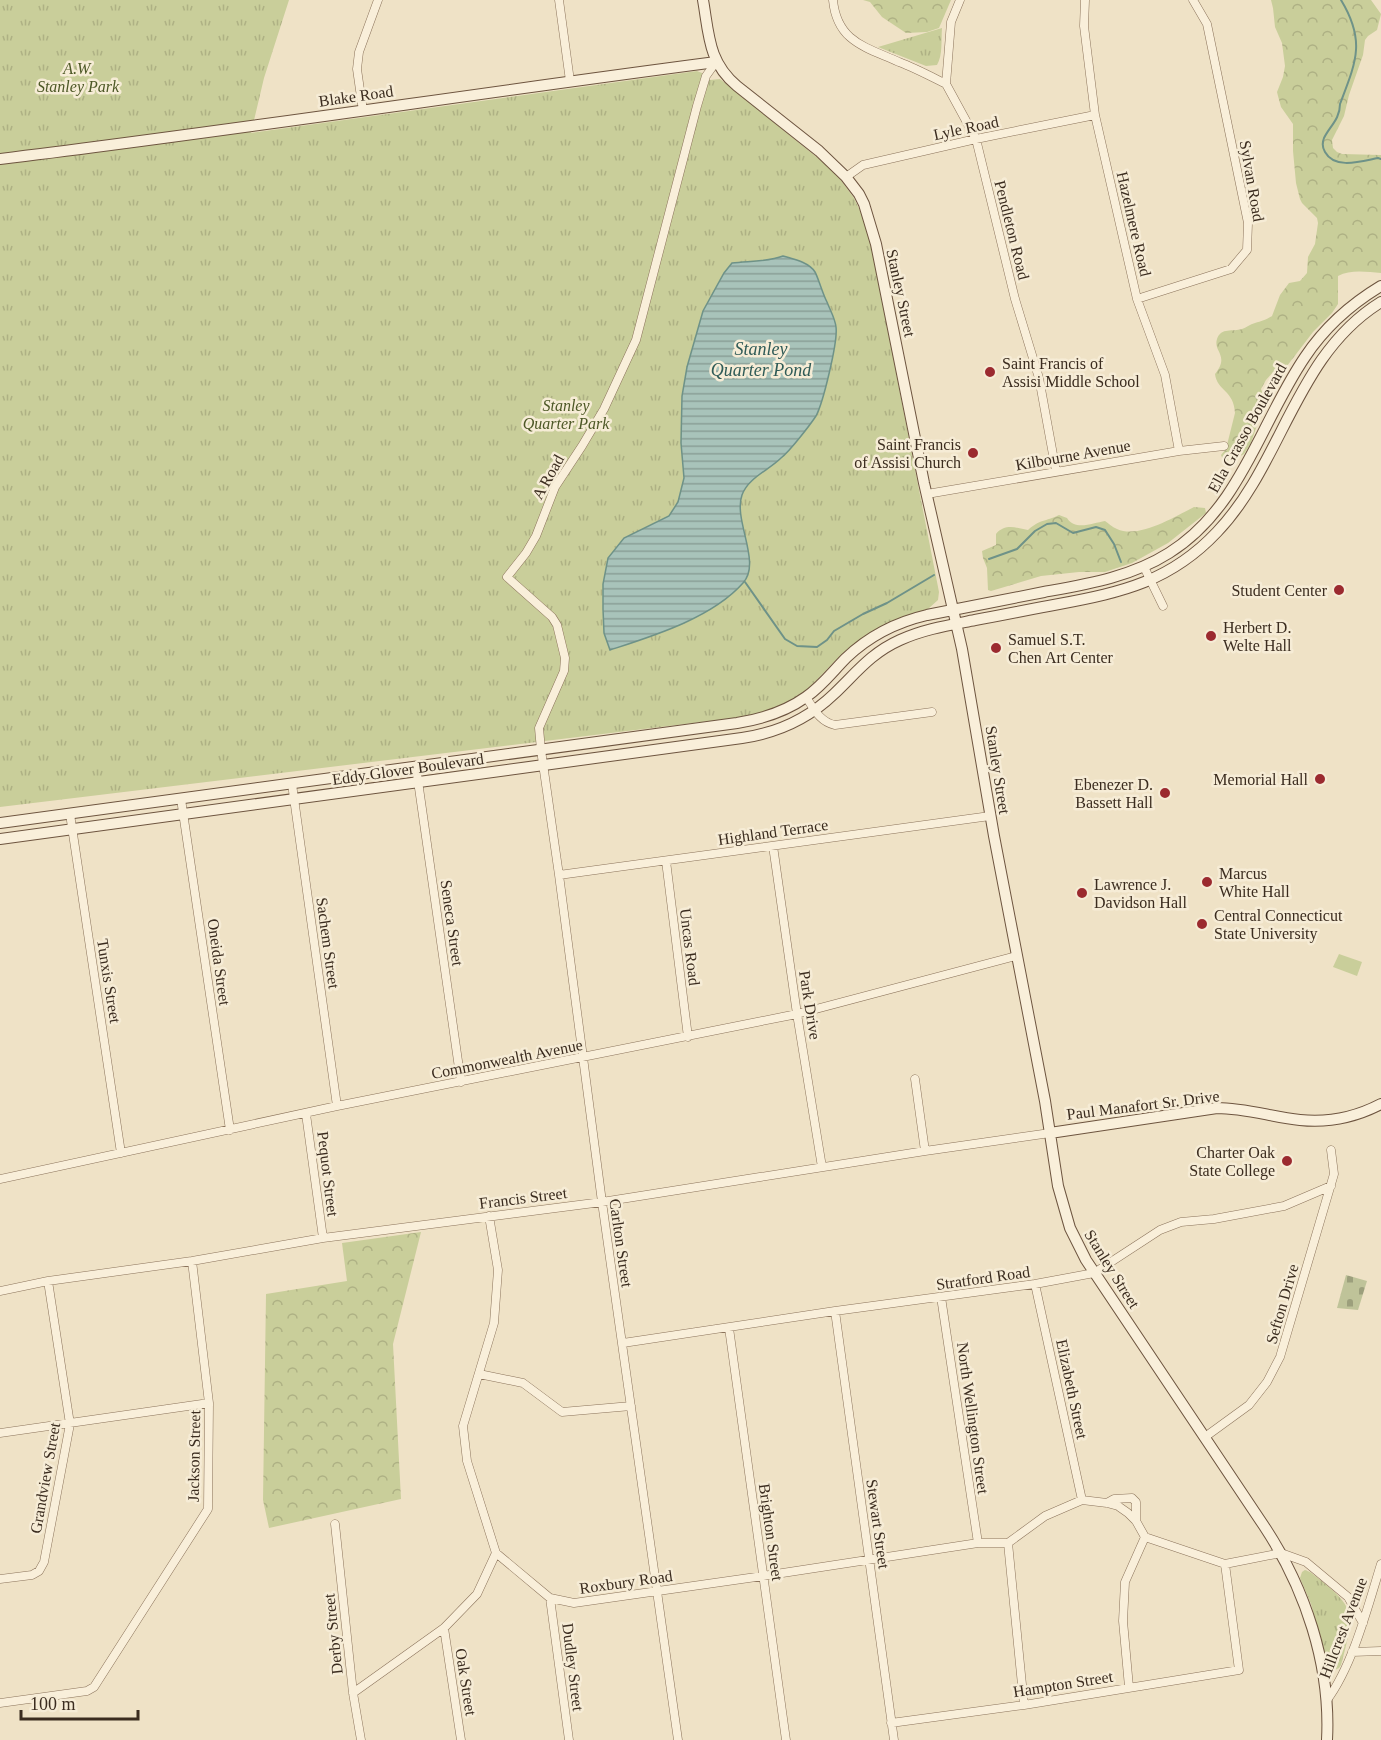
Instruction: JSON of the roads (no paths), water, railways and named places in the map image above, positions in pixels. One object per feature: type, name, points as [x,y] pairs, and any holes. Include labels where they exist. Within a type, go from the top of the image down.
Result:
[{"type":"main road","name":"Stanley Street","points":[[703,0],[710,44],[722,72],[819,150],[846,177],[861,198],[871,223],[969,685],[990,816],[1058,1186],[1066,1216],[1075,1239],[1094,1273],[1281,1552],[1311,1625],[1324,1678],[1327,1700],[1327,1740]]},
{"type":"main road","name":"Blake Road","points":[[0,159],[716,62]]},
{"type":"main road","name":"Ella Grasso Boulevard","points":[[954,610],[1102,581],[1144,567],[1178,547],[1210,519],[1233,490],[1299,367],[1314,344],[1345,311],[1381,286]]},
{"type":"main road","name":"Ella Grasso Boulevard","points":[[957,624],[1107,595],[1150,580],[1185,560],[1218,531],[1242,501],[1320,360],[1348,328],[1381,302]]},
{"type":"main road","points":[[1260,440],[1272,447]]},
{"type":"main road","points":[[1254,450],[1267,457]]},
{"type":"main road","name":"Eddy Glover Boulevard","points":[[0,824],[681,731],[761,718],[784,710],[806,697],[855,650],[880,633],[915,618],[954,610]]},
{"type":"main road","name":"Eddy Glover Boulevard","points":[[0,839],[764,734],[790,724],[815,710],[836,692],[862,664],[884,648],[912,635],[957,624]]},
{"type":"main road","points":[[681,731],[683,746]]},
{"type":"main road","name":"Paul Manafort Sr. Drive","points":[[1050,1133],[1217,1108],[1300,1120],[1326,1120],[1354,1115],[1381,1104]]},
{"type":"street","points":[[363,111],[357,69],[359,52],[378,0]]},
{"type":"street","points":[[559,0],[570,81]]},
{"type":"street","points":[[833,0],[834,16],[843,30],[857,43],[946,84],[951,22],[960,0]]},
{"type":"street","name":"Hazelmere Road","points":[[1085,0],[1084,26],[1095,116],[1137,299],[1165,375],[1179,450]]},
{"type":"street","name":"Sylvan Road","points":[[1137,299],[1231,269],[1247,250],[1248,224],[1207,24],[1193,0]]},
{"type":"street","name":"A Road","points":[[541,750],[539,728],[564,671],[564,650],[552,617],[507,577],[536,536],[555,487],[604,409],[636,339],[700,96],[706,76],[716,62]]},
{"type":"street","name":"Pendleton Road","points":[[946,84],[976,139],[1015,299],[1039,378],[1056,471]]},
{"type":"street","name":"Lyle Road","points":[[846,177],[863,165],[976,139],[1095,116]]},
{"type":"street","name":"Kilbourne Avenue","points":[[927,494],[1179,450],[1224,446]]},
{"type":"street","points":[[1144,567],[1163,606]]},
{"type":"street","points":[[806,697],[821,718],[835,725],[932,712]]},
{"type":"street","name":"Carlton Street","points":[[541,750],[678,1740]]},
{"type":"street","name":"Seneca Street","points":[[416,767],[461,1082]]},
{"type":"street","name":"Sachem Street","points":[[292,784],[337,1106]]},
{"type":"street","name":"Oneida Street","points":[[181,799],[230,1130]]},
{"type":"street","name":"Tunxis Street","points":[[70,814],[121,1153]]},
{"type":"street","name":"Highland Terrace","points":[[559,875],[990,816]]},
{"type":"street","name":"Park Drive","points":[[773,846],[822,1167]]},
{"type":"street","name":"Uncas Road","points":[[666,861],[688,1037]]},
{"type":"street","name":"Commonwealth Avenue","points":[[0,1179],[337,1106],[797,1014],[1016,956]]},
{"type":"street","points":[[915,1079],[925,1151]]},
{"type":"street","name":"Pequot Street","points":[[306,1114],[323,1239]]},
{"type":"street","name":"Francis Street","points":[[0,1291],[48,1281],[192,1261],[323,1239],[602,1202],[1050,1133]]},
{"type":"street","name":"Sefton Drive","points":[[1205,1437],[1249,1405],[1267,1383],[1280,1357],[1334,1174],[1331,1150]]},
{"type":"street","name":"Stratford Road","points":[[622,1343],[1035,1284],[1094,1273],[1160,1230],[1181,1222],[1214,1219],[1284,1206],[1331,1186]]},
{"type":"street","points":[[489,1216],[498,1270],[494,1323],[463,1426],[467,1461],[496,1553],[550,1598]]},
{"type":"street","name":"Jackson Street","points":[[0,1703],[90,1689],[94,1686],[208,1509],[209,1403],[192,1261]]},
{"type":"street","name":"Grandview Street","points":[[0,1579],[32,1575],[39,1571],[44,1562],[70,1424],[48,1281]]},
{"type":"street","name":"Elizabeth Street","points":[[1035,1284],[1082,1500]]},
{"type":"street","name":"North Wellington Street","points":[[941,1297],[978,1543]]},
{"type":"street","name":"Stewart Street","points":[[835,1311],[894,1740]]},
{"type":"street","name":"Brighton Street","points":[[729,1328],[786,1740]]},
{"type":"street","points":[[479,1374],[523,1383],[562,1412],[631,1406]]},
{"type":"street","points":[[0,1433],[209,1403]]},
{"type":"street","points":[[1107,1503],[1114,1499],[1132,1498],[1136,1502],[1136,1521]]},
{"type":"street","points":[[1024,1705],[1008,1543],[1045,1516],[1082,1500],[1118,1506],[1136,1521],[1145,1537],[1225,1564],[1281,1552],[1306,1562],[1348,1597],[1363,1623]]},
{"type":"street","name":"Derby Street","points":[[334,1524],[353,1693],[361,1740]]},
{"type":"street","points":[[1129,1687],[1123,1621],[1125,1582],[1145,1537]]},
{"type":"street","name":"Roxbury Road","points":[[550,1598],[574,1603],[978,1543],[1008,1543]]},
{"type":"street","points":[[353,1693],[444,1628],[477,1594],[496,1553]]},
{"type":"street","name":"Hampton Street","points":[[891,1723],[1024,1705],[1239,1670],[1225,1564]]},
{"type":"street","name":"Hillcrest Avenue","points":[[1327,1700],[1334,1691],[1352,1652],[1381,1564]]},
{"type":"street","name":"Dudley Street","points":[[550,1598],[569,1740]]},
{"type":"street","name":"Oak Street","points":[[444,1628],[461,1740]]},
{"type":"street","points":[[1352,1652],[1381,1651]]},
{"type":"water","name":"Stanley Quarter Pond","points":[[783,256],[805,263],[815,272],[835,320],[835,345],[816,416],[789,450],[754,479],[742,495],[741,516],[750,564],[748,575],[730,595],[699,616],[663,632],[610,650],[604,633],[603,609],[603,584],[608,558],[624,538],[669,516],[678,502],[684,478],[681,443],[682,396],[687,367],[703,311],[732,263]]},
{"type":"waterway","points":[[1341,0],[1354,28],[1356,52],[1338,114],[1324,138],[1323,147],[1329,158],[1342,163],[1381,159]]},
{"type":"waterway","points":[[989,559],[1017,549],[1035,531],[1047,524],[1056,523],[1073,533],[1096,527],[1105,530],[1121,562]]},
{"type":"waterway","points":[[745,582],[785,639],[797,646],[817,647],[834,631],[934,575]]},
{"type":"place","name":"Saint Francis of Assisi Middle School","points":[[990,372]]},
{"type":"place","name":"Saint Francis of Assisi Church","points":[[973,453]]},
{"type":"place","name":"Student Center","points":[[1339,590]]},
{"type":"place","name":"Herbert D. Welte Hall","points":[[1211,636]]},
{"type":"place","name":"Samuel S.T. Chen Art Center","points":[[996,648]]},
{"type":"place","name":"Memorial Hall","points":[[1320,779]]},
{"type":"place","name":"Ebenezer D. Bassett Hall","points":[[1165,793]]},
{"type":"place","name":"Marcus White Hall","points":[[1207,882]]},
{"type":"place","name":"Lawrence J. Davidson Hall","points":[[1082,893]]},
{"type":"place","name":"Central Connecticut State University","points":[[1202,924]]},
{"type":"place","name":"Charter Oak State College","points":[[1287,1161]]},
{"type":"park label","name":"A.W. Stanley Park","points":[[78,77]]},
{"type":"park label","name":"Stanley Quarter Park","points":[[566,414]]}]
